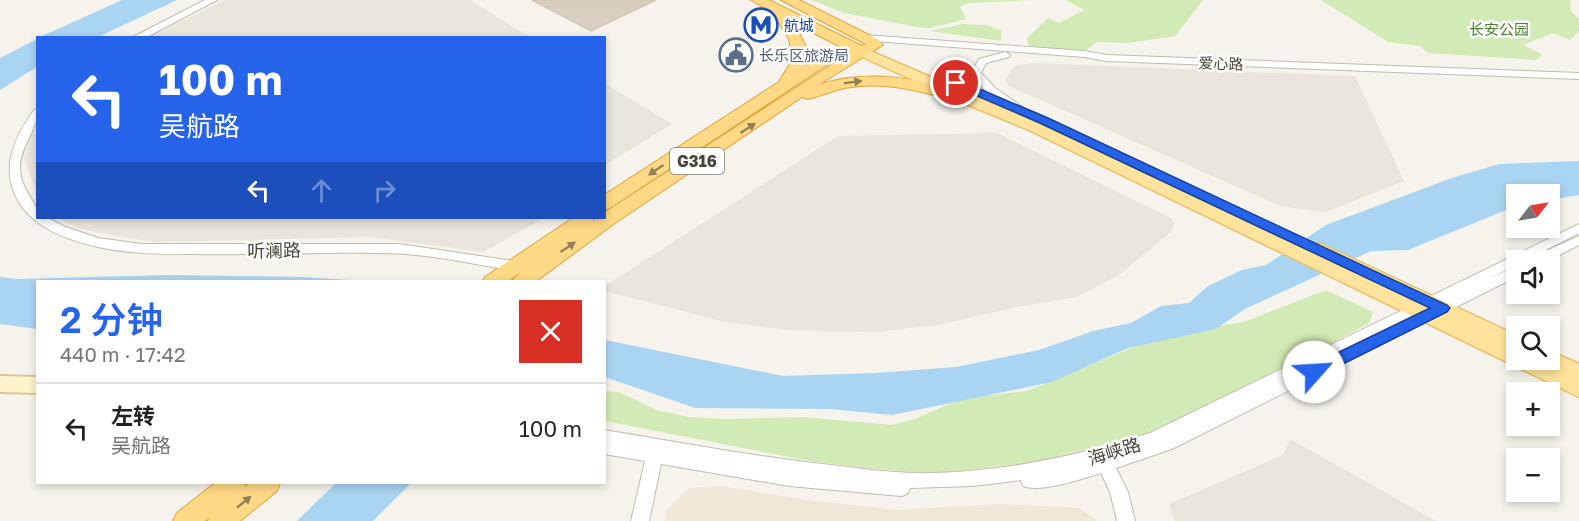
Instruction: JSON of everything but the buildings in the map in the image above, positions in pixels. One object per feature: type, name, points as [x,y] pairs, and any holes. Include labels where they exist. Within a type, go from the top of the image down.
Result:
[{"type":"highway","points":[[758,0],[808,26],[863,45]]},
{"type":"highway","points":[[788,0],[822,17],[863,45]]},
{"type":"highway","points":[[773,8],[793,30],[800,43],[797,66],[782,86]]},
{"type":"highway","points":[[808,26],[821,24],[824,21],[822,17]]},
{"type":"highway","name":"G316","points":[[606,203],[782,86],[863,45]]},
{"type":"highway","name":"G316","points":[[498,280],[517,274],[594,230],[778,107],[863,45]]},
{"type":"highway","points":[[778,107],[831,86],[859,80],[917,83],[962,98]]},
{"type":"highway","name":"G316","points":[[517,274],[584,219]]},
{"type":"highway","points":[[202,517],[211,484]]},
{"type":"highway","points":[[202,517],[233,484]]},
{"type":"highway","points":[[202,517],[266,484]]},
{"type":"main road","points":[[863,45],[931,78],[1023,112],[1386,289],[1506,340]]},
{"type":"main road","points":[[931,78],[962,98],[1034,127],[1285,241]]},
{"type":"main road","points":[[1429,309],[1506,352]]},
{"type":"main road","points":[[1560,364],[1579,373]]},
{"type":"main road","points":[[1540,370],[1579,389]]},
{"type":"main road","points":[[0,384],[36,385]]},
{"type":"main road","points":[[0,395],[36,396]]},
{"type":"street","points":[[140,36],[213,0]]},
{"type":"street","points":[[863,45],[1005,55],[1107,58]]},
{"type":"street","name":"爱心路","points":[[863,45],[1084,54],[1107,58],[1579,76]]},
{"type":"street","points":[[1005,55],[984,59],[978,64],[976,73],[980,81],[1023,112]]},
{"type":"street","name":"听澜路","points":[[36,115],[20,142],[14,177],[15,188],[36,215]]},
{"type":"street","name":"听澜路","points":[[41,219],[63,232],[102,245],[248,250],[396,249],[517,274]]},
{"type":"street","name":"海峡路","points":[[606,437],[655,451],[789,479],[878,488],[948,489],[1049,479],[1166,444],[1429,309],[1579,228]]},
{"type":"street","points":[[1559,250],[1579,240]]},
{"type":"street","name":"海峡路","points":[[1429,309],[1506,275]]},
{"type":"street","name":"海峡路","points":[[606,447],[655,451]]},
{"type":"street","points":[[640,521],[655,451]]},
{"type":"street","points":[[1104,461],[1119,492],[1126,521]]},
{"type":"shaded area","points":[[225,0],[473,0],[471,1],[528,36],[151,36]]},
{"type":"shaded area","points":[[1033,63],[1355,76],[1404,181],[1326,212],[1280,206],[1009,86],[1005,80],[1015,66]]},
{"type":"shaded area","points":[[606,84],[672,124],[606,164]]},
{"type":"shaded area","points":[[36,128],[36,190],[24,159],[30,138]]},
{"type":"shaded area","points":[[997,133],[1171,218],[1174,224],[1172,231],[1119,275],[1077,297],[1017,307],[937,325],[875,332],[788,330],[725,322],[606,291],[606,285],[838,136]]},
{"type":"shaded area","points":[[58,219],[542,219],[483,252],[371,237],[155,242],[83,230]]},
{"type":"shaded area","points":[[1290,439],[1436,521],[1175,521],[1169,504],[1283,455]]},
{"type":"shaded area","points":[[721,486],[807,500],[897,510],[999,504],[1079,508],[1098,521],[665,521],[667,510],[689,488]]},
{"type":"green space","points":[[812,0],[1032,0],[969,3],[960,7],[966,19],[930,28],[844,13]]},
{"type":"green space","points":[[1065,0],[1203,0],[1175,36],[1128,43],[1097,42],[1086,50],[1029,48],[1027,38],[1048,18],[1059,23],[1084,10]]},
{"type":"green space","name":"长安公园","points":[[1321,0],[1570,0],[1571,11],[1579,19],[1579,31],[1570,40],[1553,33],[1523,45],[1542,54],[1537,60],[1428,53],[1420,46],[1388,42]]},
{"type":"green space","points":[[963,24],[987,25],[1002,31],[1001,41],[930,31]]},
{"type":"green space","points":[[1326,290],[1373,312],[1369,323],[1272,376],[1142,435],[1039,461],[931,475],[810,461],[606,421],[606,391],[619,392],[656,410],[689,417],[726,419],[803,417],[892,425],[915,419],[963,398],[1028,391],[1136,346],[1198,329],[1244,322]]},
{"type":"water","points":[[122,0],[177,0],[100,36],[42,36]]},
{"type":"water","points":[[36,40],[36,68],[0,90],[0,58]]},
{"type":"water","points":[[1579,161],[1579,195],[1560,198],[1560,184],[1506,184],[1506,210],[1408,250],[1371,251],[1245,309],[1216,329],[1128,348],[1052,382],[892,415],[830,409],[695,408],[606,377],[606,340],[783,376],[876,373],[956,367],[1039,350],[1093,331],[1131,323],[1161,306],[1189,303],[1208,286],[1242,270],[1266,265],[1326,225],[1452,178],[1499,164]]},
{"type":"water","points":[[169,275],[350,280],[36,280],[36,329],[0,324],[0,277],[18,279]]},
{"type":"water","points":[[335,484],[410,484],[373,521],[297,521]]},
{"type":"place","name":"航城","points":[[761,25]]},
{"type":"place","name":"长乐区旅游局","points":[[736,55]]},
{"type":"route","points":[[956,83],[1044,120],[1442,308],[1314,372]]}]
